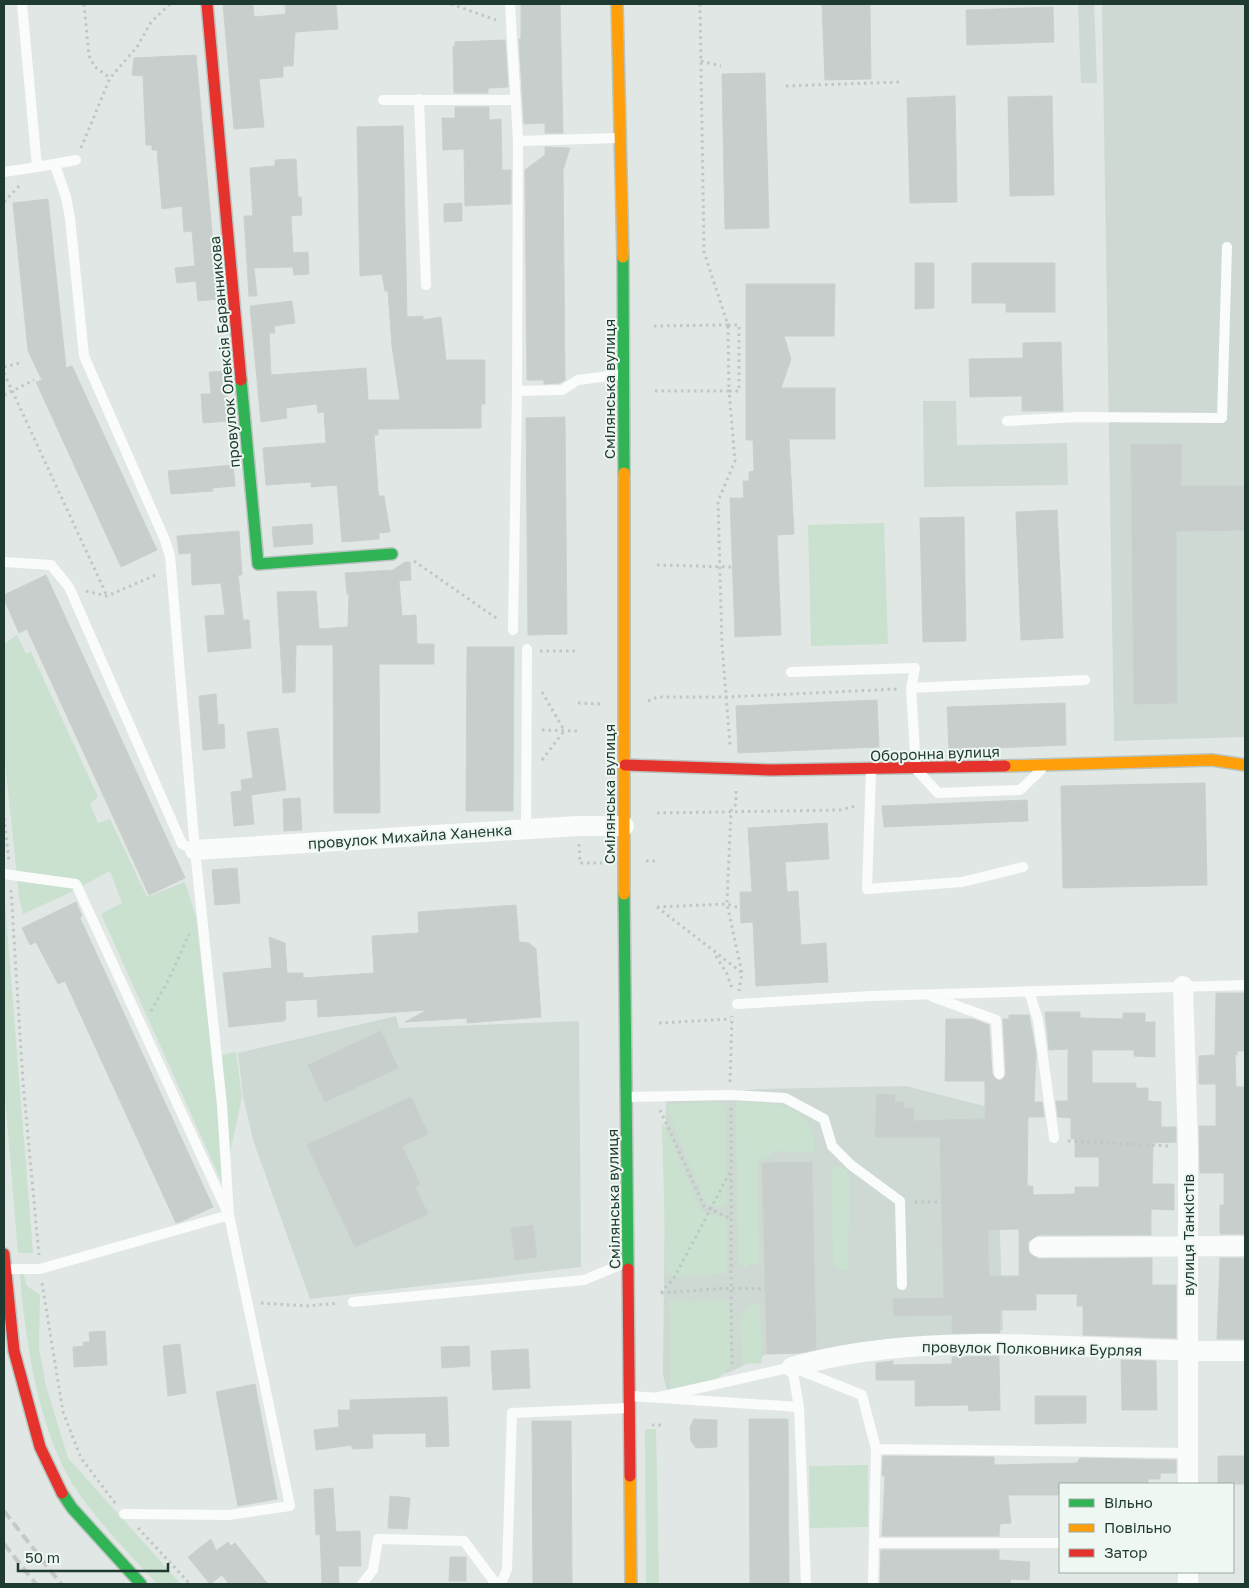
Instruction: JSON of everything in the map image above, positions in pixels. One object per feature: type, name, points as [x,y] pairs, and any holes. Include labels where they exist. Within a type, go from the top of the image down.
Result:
[{"type":"street","name":"провулок Олексія Баранникова","points":[[207,4],[258,564],[392,554]]},
{"type":"street","name":"Смілянська вулиця","points":[[618,4],[619,138],[624,280],[624,826],[631,1584]]},
{"type":"street","name":"Оборонна вулиця","points":[[625,765],[732,769],[871,770],[1212,760],[1245,765]]},
{"type":"street","name":"провулок Михайла Ханенка","points":[[196,850],[526,829],[624,826]]},
{"type":"street","name":"вулиця Танкістів","points":[[1183,986],[1188,1146],[1188,1483]]},
{"type":"street","points":[[1039,1247],[1245,1246]]},
{"type":"street","points":[[4,1254],[14,1351],[40,1447],[55,1482],[72,1508],[141,1584]]},
{"type":"street","name":"провулок Полковника Бурляя","points":[[792,1367],[820,1359],[919,1346],[1021,1346],[1188,1352],[1245,1351]]},
{"type":"lane","points":[[22,4],[37,167]]},
{"type":"lane","points":[[510,4],[518,141],[517,391],[513,630]]},
{"type":"lane","points":[[419,99],[426,285]]},
{"type":"lane","points":[[383,100],[515,100]]},
{"type":"lane","points":[[518,141],[619,138]]},
{"type":"lane","points":[[4,172],[76,160]]},
{"type":"lane","points":[[55,164],[69,212],[86,363],[165,540],[172,574],[196,850],[222,1105],[229,1215],[290,1506],[229,1515],[124,1514]]},
{"type":"lane","points":[[1007,421],[1077,417],[1222,418],[1227,247]]},
{"type":"lane","points":[[517,391],[562,390],[578,380],[624,374]]},
{"type":"lane","points":[[4,562],[51,565],[68,587],[182,844],[196,850]]},
{"type":"lane","points":[[526,829],[527,650]]},
{"type":"lane","points":[[791,672],[915,668],[911,688],[916,769],[938,793],[1020,790],[1047,765]]},
{"type":"lane","points":[[911,688],[1085,680]]},
{"type":"lane","points":[[871,770],[867,889],[962,882],[1023,867]]},
{"type":"lane","points":[[7,875],[76,884],[142,1022],[229,1215]]},
{"type":"lane","points":[[737,1004],[871,996],[1245,985]]},
{"type":"lane","points":[[1030,991],[1038,1020],[1054,1138]]},
{"type":"lane","points":[[927,995],[996,1020],[999,1074]]},
{"type":"lane","points":[[627,1097],[730,1095],[785,1098],[824,1119],[832,1146],[851,1165],[900,1201],[902,1285]]},
{"type":"lane","points":[[5,1269],[40,1269],[229,1215]]},
{"type":"lane","points":[[353,1302],[584,1280],[628,1261]]},
{"type":"lane","points":[[792,1367],[862,1395],[876,1449],[873,1584]]},
{"type":"lane","points":[[792,1367],[799,1407],[806,1584]]},
{"type":"lane","name":"провулок Полковника Бурляя","points":[[659,1397],[792,1367]]},
{"type":"lane","points":[[629,1396],[799,1407]]},
{"type":"lane","points":[[502,1584],[507,1569],[512,1413],[629,1408]]},
{"type":"lane","points":[[876,1449],[1188,1453]]},
{"type":"lane","points":[[362,1584],[373,1570],[378,1539],[464,1541],[496,1584]]},
{"type":"lane","points":[[875,1543],[1059,1543]]},
{"type":"path","points":[[84,4],[89,56],[95,67],[110,78]]},
{"type":"path","points":[[76,160],[110,78],[137,47],[152,22],[170,4]]},
{"type":"path","points":[[452,4],[511,25]]},
{"type":"path","points":[[700,4],[704,252],[728,325],[729,391],[735,460],[718,501],[719,566],[732,769],[736,784],[736,804],[731,811],[727,904],[742,973],[737,1004],[731,1019],[732,1220],[730,1288],[733,1379]]},
{"type":"path","points":[[701,61],[721,66]]},
{"type":"path","points":[[786,86],[901,82]]},
{"type":"path","points":[[654,326],[739,325],[739,390],[655,391]]},
{"type":"path","points":[[739,358],[746,358]]},
{"type":"path","points":[[4,367],[23,362]]},
{"type":"path","points":[[4,374],[106,596]]},
{"type":"path","points":[[4,395],[34,380]]},
{"type":"path","points":[[392,554],[412,559],[431,575],[513,630]]},
{"type":"path","points":[[657,565],[732,567]]},
{"type":"path","points":[[68,587],[106,596],[159,574],[172,574]]},
{"type":"path","points":[[527,650],[577,651]]},
{"type":"path","points":[[527,666],[564,730]]},
{"type":"path","points":[[658,696],[728,697],[911,688]]},
{"type":"path","points":[[578,703],[604,704]]},
{"type":"path","points":[[564,730],[579,731]]},
{"type":"path","points":[[526,781],[564,730]]},
{"type":"path","points":[[657,813],[840,810],[861,805],[870,797]]},
{"type":"path","points":[[4,818],[7,875],[40,1269],[63,1412],[81,1458],[124,1514],[190,1584]]},
{"type":"path","points":[[645,862],[658,861]]},
{"type":"path","points":[[580,863],[606,863]]},
{"type":"path","points":[[142,1022],[169,978],[201,903]]},
{"type":"path","points":[[740,908],[727,904],[657,906],[742,973]]},
{"type":"path","points":[[715,953],[727,974],[737,1004]]},
{"type":"path","points":[[659,1023],[731,1019]]},
{"type":"path","points":[[658,1108],[704,1206],[732,1220]]},
{"type":"path","points":[[1054,1138],[1073,1142],[1188,1146]]},
{"type":"path","points":[[732,1169],[674,1278],[661,1292],[765,1288]]},
{"type":"path","points":[[900,1201],[942,1202]]},
{"type":"path","points":[[248,1303],[306,1306],[353,1302]]},
{"type":"shaded area","points":[[1078,4],[1094,4],[1097,83],[1081,83]]},
{"type":"shaded area","points":[[1102,4],[1245,4],[1245,737],[1114,741]]},
{"type":"shaded area","points":[[923,401],[956,401],[957,445],[1067,443],[1068,485],[924,487]]},
{"type":"shaded area","points":[[396,1016],[399,1028],[579,1021],[581,1267],[310,1299],[253,1140],[243,1096],[238,1053]]},
{"type":"shaded area","points":[[906,1086],[996,1109],[1003,1330],[816,1353],[767,1354],[730,1372],[667,1391],[663,1374],[666,1100],[758,1089]]},
{"type":"green space","points":[[884,523],[888,644],[811,646],[808,525]]},
{"type":"green space","points":[[17,635],[26,654],[31,652],[98,797],[90,804],[98,823],[110,819],[147,897],[185,882],[196,917],[212,1057],[236,1052],[242,1097],[223,1185],[101,914],[122,903],[110,871],[67,894],[23,914],[19,897],[4,752],[4,644]]},
{"type":"green space","points":[[4,891],[33,1253],[18,1253],[4,1084]]},
{"type":"green space","points":[[740,1101],[779,1105],[800,1115],[808,1123],[813,1134],[815,1149],[812,1152],[775,1151],[766,1158],[757,1160],[759,1264],[749,1264],[748,1269],[739,1264],[738,1258],[736,1103]]},
{"type":"green space","points":[[724,1103],[725,1107],[727,1204],[719,1208],[707,1204],[704,1200],[666,1107],[669,1104]]},
{"type":"green space","points":[[662,1124],[666,1127],[701,1211],[724,1218],[727,1223],[727,1272],[723,1274],[673,1277],[666,1273]]},
{"type":"green space","points":[[840,1166],[846,1170],[850,1181],[848,1271],[841,1270],[833,1264],[832,1167]]},
{"type":"green space","points":[[23,1273],[27,1286],[40,1295],[39,1348],[46,1386],[68,1458],[181,1584],[157,1584],[98,1518],[80,1495],[66,1472],[54,1446],[37,1390],[26,1331],[20,1276]]},
{"type":"green space","points":[[688,1300],[689,1303],[698,1303],[699,1300],[726,1301],[730,1304],[731,1362],[727,1370],[714,1380],[697,1386],[670,1391],[669,1301]]},
{"type":"green space","points":[[753,1304],[760,1305],[762,1363],[742,1364],[740,1316]]},
{"type":"green space","points":[[645,1429],[656,1429],[659,1584],[646,1584]]},
{"type":"green space","points":[[868,1465],[868,1527],[810,1528],[809,1466]]},
{"type":"building","points":[[223,4],[253,4],[254,17],[286,14],[285,4],[336,4],[338,29],[295,32],[293,66],[283,66],[283,77],[259,79],[264,127],[234,129]]},
{"type":"building","points":[[521,4],[560,4],[563,133],[545,133],[545,123],[524,124],[519,39],[521,39]]},
{"type":"building","points":[[822,4],[870,4],[871,79],[825,80]]},
{"type":"building","points":[[1053,7],[1054,42],[967,45],[966,10]]},
{"type":"building","points":[[505,40],[508,87],[488,88],[488,93],[454,93],[453,46],[455,46],[455,42]]},
{"type":"building","points":[[196,55],[218,299],[198,301],[196,281],[177,283],[175,268],[195,266],[192,231],[184,232],[182,206],[162,209],[157,150],[152,150],[152,145],[146,145],[143,76],[132,75],[134,58]]},
{"type":"building","points":[[765,73],[769,228],[725,229],[722,74]]},
{"type":"building","points":[[955,96],[957,202],[910,203],[907,98]]},
{"type":"building","points":[[1052,96],[1054,195],[1010,196],[1008,97]]},
{"type":"building","points":[[455,107],[489,107],[489,120],[501,119],[502,170],[511,170],[511,204],[465,206],[464,149],[443,150],[442,118],[455,118]]},
{"type":"building","points":[[403,126],[407,317],[423,316],[423,320],[441,317],[446,360],[485,360],[485,404],[481,404],[481,428],[378,429],[378,435],[374,435],[378,492],[379,496],[384,496],[390,532],[379,533],[379,539],[342,542],[337,485],[311,487],[311,482],[266,485],[263,448],[326,443],[324,412],[318,413],[317,404],[286,408],[287,418],[261,422],[250,306],[292,301],[295,323],[274,326],[275,333],[269,333],[271,375],[366,368],[368,400],[400,400],[392,346],[388,291],[385,291],[382,274],[360,276],[357,127]]},
{"type":"building","points":[[545,147],[570,148],[563,170],[565,380],[560,383],[544,384],[544,380],[527,380],[525,170],[545,155]]},
{"type":"building","points":[[296,159],[298,197],[301,197],[302,215],[291,216],[293,253],[308,252],[309,274],[294,275],[293,267],[254,268],[257,296],[249,296],[244,216],[253,216],[250,168],[275,166],[275,160]]},
{"type":"building","points":[[48,199],[66,368],[72,366],[157,550],[121,567],[36,382],[42,380],[28,351],[13,203]]},
{"type":"building","points":[[462,203],[462,221],[444,222],[444,204]]},
{"type":"building","points":[[915,263],[934,263],[934,308],[915,309]]},
{"type":"building","points":[[972,263],[1055,263],[1055,312],[1006,312],[1006,303],[972,303]]},
{"type":"building","points":[[746,284],[835,284],[834,336],[784,336],[791,359],[781,388],[835,388],[835,439],[789,439],[794,534],[777,535],[781,635],[735,637],[730,498],[744,498],[743,481],[749,481],[749,472],[754,471],[753,440],[746,440]]},
{"type":"building","points":[[1061,342],[1063,411],[1022,411],[1022,396],[970,397],[969,359],[1023,358],[1023,343]]},
{"type":"building","points":[[225,371],[229,421],[203,423],[201,394],[211,394],[209,372]]},
{"type":"building","points":[[565,417],[567,634],[528,635],[526,418]]},
{"type":"building","points":[[1181,444],[1181,486],[1245,486],[1245,530],[1176,531],[1177,703],[1134,704],[1131,445]]},
{"type":"building","points":[[233,465],[235,486],[212,488],[213,491],[171,494],[168,471]]},
{"type":"building","points":[[1057,510],[1063,638],[1021,640],[1016,512]]},
{"type":"building","points":[[964,517],[966,641],[923,642],[920,518]]},
{"type":"building","points":[[312,524],[313,544],[274,547],[272,527]]},
{"type":"building","points":[[239,531],[242,575],[238,575],[243,620],[249,620],[251,648],[208,652],[205,616],[225,615],[221,583],[192,585],[191,553],[179,554],[177,536]]},
{"type":"building","points":[[405,562],[410,562],[411,580],[399,581],[402,616],[416,615],[417,644],[434,644],[434,664],[379,664],[380,813],[334,813],[333,645],[296,645],[295,692],[283,693],[277,592],[316,591],[319,629],[348,627],[349,594],[347,594],[345,573],[393,570]]},
{"type":"building","points":[[46,575],[185,878],[149,895],[27,629],[19,633],[4,599],[4,595]]},
{"type":"building","points":[[467,647],[514,647],[513,811],[466,811]]},
{"type":"building","points":[[216,694],[218,725],[224,724],[225,748],[203,750],[199,696]]},
{"type":"building","points":[[877,700],[879,747],[738,753],[736,706]]},
{"type":"building","points":[[1065,703],[1066,745],[949,750],[947,707]]},
{"type":"building","points":[[278,728],[286,790],[251,795],[254,824],[234,826],[231,792],[242,791],[241,780],[253,778],[247,732]]},
{"type":"building","points":[[1205,783],[1207,885],[1063,888],[1061,786]]},
{"type":"building","points":[[300,798],[302,830],[284,831],[283,799]]},
{"type":"building","points":[[1027,800],[1028,821],[884,827],[882,806]]},
{"type":"building","points":[[827,823],[829,859],[785,862],[787,892],[798,891],[801,945],[826,943],[828,982],[756,986],[753,922],[741,923],[740,892],[752,892],[748,828]]},
{"type":"building","points":[[237,868],[240,903],[215,905],[212,870]]},
{"type":"building","points":[[76,902],[82,916],[80,918],[213,1207],[176,1223],[65,981],[58,984],[36,942],[30,945],[22,928]]},
{"type":"building","points":[[516,905],[519,942],[529,943],[536,949],[541,1017],[467,1023],[467,1018],[405,1022],[427,1010],[318,1017],[317,999],[285,1001],[286,1018],[284,1021],[229,1027],[223,973],[272,968],[269,937],[285,943],[287,973],[303,973],[303,978],[374,973],[372,936],[419,933],[418,912]]},
{"type":"building","points":[[1216,993],[1245,993],[1245,1051],[1237,1051],[1237,1055],[1235,1055],[1236,1087],[1245,1087],[1245,1234],[1220,1234],[1220,1205],[1224,1205],[1224,1173],[1200,1173],[1199,1126],[1216,1126],[1216,1084],[1199,1084],[1199,1056],[1215,1055]]},
{"type":"building","points":[[1045,1012],[1080,1012],[1080,1018],[1123,1019],[1123,1013],[1145,1013],[1145,1022],[1155,1022],[1155,1057],[1134,1056],[1134,1050],[1092,1050],[1092,1083],[1136,1083],[1136,1088],[1148,1088],[1148,1101],[1161,1102],[1161,1127],[1176,1127],[1176,1142],[1153,1143],[1152,1184],[1174,1184],[1174,1210],[1151,1209],[1151,1235],[1038,1235],[1028,1242],[1029,1253],[1039,1259],[1152,1258],[1152,1285],[1176,1285],[1176,1338],[1083,1335],[1083,1306],[1077,1306],[1077,1294],[1036,1294],[1036,1310],[1000,1310],[1000,1333],[952,1333],[952,1315],[894,1316],[893,1299],[944,1298],[940,1137],[875,1137],[877,1094],[895,1095],[894,1102],[904,1102],[904,1108],[914,1108],[913,1121],[985,1119],[985,1081],[945,1081],[946,1019],[973,1019],[989,1025],[992,1074],[999,1081],[1006,1074],[1003,1019],[1009,1019],[1009,1015],[1029,1015],[1036,1053],[1034,1102],[1042,1102],[1044,1117],[1028,1117],[1027,1186],[1033,1186],[1033,1195],[1075,1194],[1075,1187],[1099,1187],[1099,1157],[1075,1157],[1075,1139],[1071,1139],[1071,1118],[1058,1117],[1056,1101],[1068,1101],[1068,1049],[1049,1050]],"holes":[[[1019,1229],[1019,1276],[989,1276],[988,1230]]]},
{"type":"building","points":[[381,1031],[398,1068],[325,1102],[308,1065]]},
{"type":"building","points":[[411,1097],[428,1134],[402,1146],[420,1184],[415,1187],[428,1214],[355,1247],[307,1145]]},
{"type":"building","points":[[812,1162],[816,1349],[798,1353],[767,1354],[762,1163]]},
{"type":"building","points":[[533,1225],[537,1257],[515,1260],[511,1228]]},
{"type":"building","points":[[1220,1258],[1245,1258],[1245,1339],[1217,1339]]},
{"type":"building","points":[[105,1331],[107,1365],[74,1367],[73,1347],[84,1346],[83,1342],[90,1342],[89,1332]]},
{"type":"building","points":[[180,1344],[186,1393],[168,1396],[163,1346]]},
{"type":"building","points":[[469,1346],[470,1366],[442,1368],[441,1347]]},
{"type":"building","points":[[528,1349],[530,1388],[493,1390],[491,1351]]},
{"type":"building","points":[[999,1356],[1000,1410],[969,1411],[968,1405],[915,1406],[915,1380],[876,1380],[876,1363],[893,1361],[893,1365],[952,1364],[952,1357]]},
{"type":"building","points":[[1121,1360],[1156,1361],[1157,1410],[1122,1410]]},
{"type":"building","points":[[255,1384],[277,1499],[238,1506],[216,1392]]},
{"type":"building","points":[[1035,1396],[1086,1396],[1086,1423],[1035,1424]]},
{"type":"building","points":[[447,1397],[449,1446],[426,1447],[426,1433],[372,1434],[373,1448],[352,1449],[352,1445],[316,1450],[314,1430],[339,1427],[338,1410],[350,1410],[350,1400]]},
{"type":"building","points":[[694,1419],[717,1420],[717,1447],[696,1448],[691,1441],[690,1427]]},
{"type":"building","points":[[749,1419],[788,1419],[789,1584],[750,1584]]},
{"type":"building","points":[[532,1421],[571,1421],[572,1584],[533,1584]]},
{"type":"building","points":[[883,1456],[994,1457],[994,1465],[1077,1463],[1080,1458],[1176,1460],[1176,1473],[1160,1473],[1160,1479],[1148,1479],[1148,1483],[1059,1483],[1059,1495],[1008,1495],[1011,1523],[1000,1524],[999,1536],[882,1536],[885,1476],[882,1476]]},
{"type":"building","points":[[1218,1456],[1245,1456],[1245,1484],[1218,1483]]},
{"type":"building","points":[[333,1488],[336,1532],[360,1531],[361,1566],[338,1566],[339,1583],[322,1584],[320,1534],[316,1535],[314,1490]]},
{"type":"building","points":[[390,1496],[410,1498],[407,1529],[388,1528]]},
{"type":"building","points":[[211,1539],[216,1551],[228,1542],[231,1546],[235,1543],[268,1584],[229,1584],[222,1575],[210,1584],[188,1557]]},
{"type":"building","points":[[881,1550],[999,1550],[999,1560],[1030,1562],[1029,1580],[1011,1579],[1010,1584],[880,1584]]},
{"type":"building","points":[[450,1557],[466,1557],[466,1581],[449,1581]]},
{"type":"railway","points":[[4,1511],[61,1584]]},
{"type":"railway","points":[[4,1544],[36,1584]]},
{"type":"traffic: fast","points":[[623,257],[624,473]]},
{"type":"traffic: fast","points":[[241,380],[258,564],[392,554]]},
{"type":"traffic: fast","points":[[624,894],[628,1269]]},
{"type":"traffic: fast","points":[[62,1493],[72,1508],[141,1584]]},
{"type":"traffic: slow","points":[[617,4],[623,257]]},
{"type":"traffic: slow","points":[[624,473],[624,894]]},
{"type":"traffic: slow","points":[[1005,766],[1212,760],[1245,765]]},
{"type":"traffic: slow","points":[[630,1476],[631,1584]]},
{"type":"traffic: jam","points":[[207,4],[241,380]]},
{"type":"traffic: jam","points":[[625,765],[771,770],[1005,766]]},
{"type":"traffic: jam","points":[[4,1254],[14,1351],[40,1447],[62,1493]]},
{"type":"traffic: jam","points":[[628,1269],[630,1476]]}]
